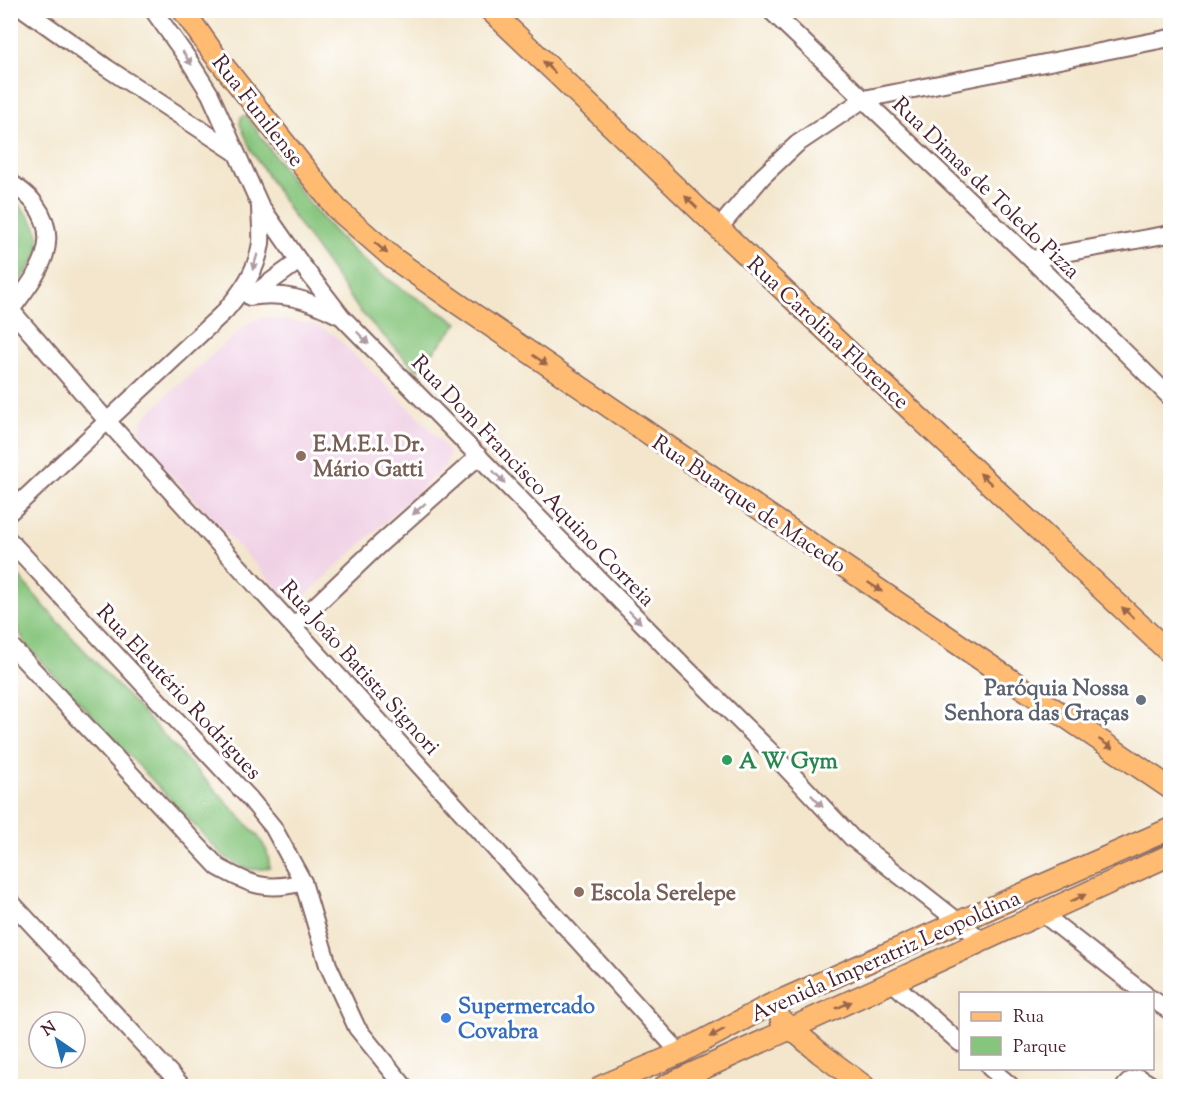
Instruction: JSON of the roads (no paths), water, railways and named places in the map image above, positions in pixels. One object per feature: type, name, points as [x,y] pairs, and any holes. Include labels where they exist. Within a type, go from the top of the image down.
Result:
[{"type":"main road","name":"Rua Funilense","points":[[183,10],[214,54],[337,209]]},
{"type":"main road","name":"Rua Carolina Florence","points":[[490,10],[1170,653]]},
{"type":"main road","name":"Rua Buarque de Macedo","points":[[337,209],[393,258],[456,303],[1170,788]]},
{"type":"main road","name":"Avenida Imperatriz Leopoldina","points":[[602,1086],[680,1053],[768,1006],[1170,829]]},
{"type":"main road","name":"Avenida Imperatriz Leopoldina","points":[[665,1086],[1170,855]]},
{"type":"main road","points":[[768,1006],[790,1029],[864,1086]]},
{"type":"street","points":[[25,10],[107,68],[235,152]]},
{"type":"street","name":"Rua Dom Francisco Aquino Correia","points":[[153,10],[210,94],[260,205],[342,317],[770,751],[852,838],[983,942]]},
{"type":"street","name":"Rua Dimas de Toledo Pizza","points":[[770,10],[1031,259],[1170,397]]},
{"type":"street","points":[[719,228],[762,177],[797,144],[864,99],[1170,38]]},
{"type":"street","points":[[10,182],[36,205],[49,238],[40,270],[11,310]]},
{"type":"street","points":[[10,512],[225,311],[250,279],[261,244],[260,205]]},
{"type":"street","points":[[1031,259],[1170,234]]},
{"type":"street","points":[[225,311],[250,297],[299,261]]},
{"type":"street","points":[[250,297],[273,295],[309,301],[342,317]]},
{"type":"street","name":"Rua João Batista Signori","points":[[11,310],[108,422],[680,1053]]},
{"type":"street","points":[[294,626],[380,544],[478,456]]},
{"type":"street","name":"Rua Eleutério Rodrigues","points":[[10,540],[250,799],[273,827],[303,882],[328,965],[347,1010],[357,1028],[404,1086]]},
{"type":"street","points":[[10,645],[218,867],[243,881],[265,888],[303,882]]},
{"type":"street","points":[[10,901],[182,1086]]},
{"type":"street","points":[[1043,914],[1145,992]]},
{"type":"street","points":[[893,983],[959,1041]]},
{"type":"street","points":[[1154,1000],[1170,1011]]},
{"type":"street","points":[[992,1070],[1011,1086]]},
{"type":"street","points":[[1125,1086],[1130,1081],[1140,1078],[1153,1086]]},
{"type":"place","name":"E.M.E.I. Dr. Mário Gatti","points":[[301,456]]},
{"type":"place","name":"Paróquia Nossa Senhora das Graças","points":[[1141,700]]},
{"type":"place","name":"A W Gym","points":[[727,760]]},
{"type":"place","name":"Escola Serelepe","points":[[579,892]]},
{"type":"place","name":"Supermercado Covabra","points":[[446,1018]]}]
